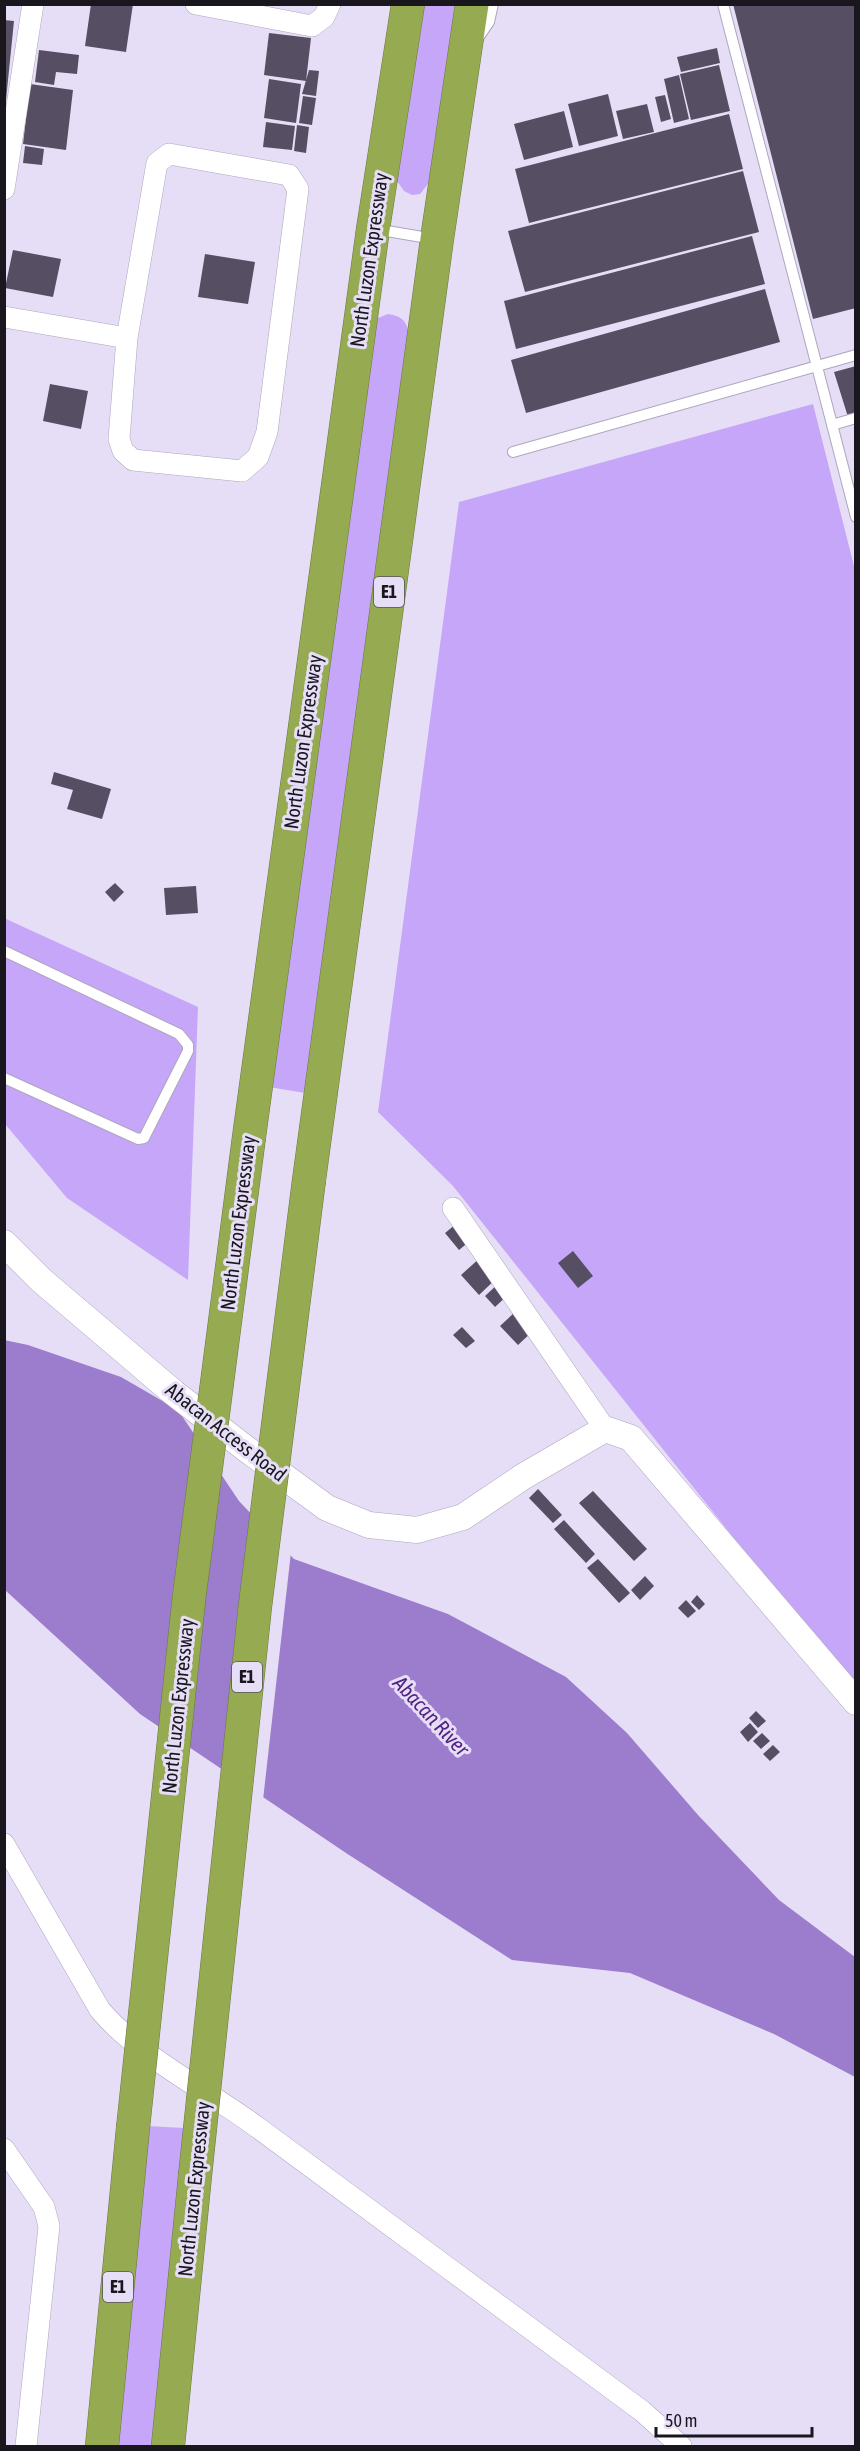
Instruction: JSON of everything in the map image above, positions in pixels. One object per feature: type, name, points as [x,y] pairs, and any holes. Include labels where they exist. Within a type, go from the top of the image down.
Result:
[{"type":"highway","name":"North Luzon Expressway","points":[[102,2446],[189,1598],[249,1137],[373,229],[408,4]]},
{"type":"highway","name":"North Luzon Expressway","points":[[168,2446],[255,1607],[309,1180],[437,239],[472,4]]},
{"type":"street","points":[[4,189],[33,4]]},
{"type":"street","points":[[196,4],[312,26],[324,17],[330,4]]},
{"type":"street","points":[[170,154],[290,175],[298,189],[267,432],[258,457],[242,471],[133,460],[128,456],[123,451],[119,439],[127,338],[157,164],[163,157],[170,154]]},
{"type":"street","points":[[4,317],[127,338]]},
{"type":"street","points":[[453,1208],[605,1429],[631,1438],[855,1702]]},
{"type":"street","name":"Abacan Access Road","points":[[4,1243],[41,1280],[174,1393],[327,1508],[369,1525],[417,1530],[463,1517],[483,1506],[524,1476],[605,1429]]},
{"type":"street","points":[[4,1844],[105,2015],[171,2070],[263,2131],[642,2411],[681,2446]]},
{"type":"street","points":[[4,2149],[44,2207],[49,2226],[26,2446]]},
{"type":"lane","points":[[463,61],[489,22],[493,4]]},
{"type":"lane","points":[[723,4],[816,367],[853,494],[855,517]]},
{"type":"lane","points":[[373,229],[437,239]]},
{"type":"lane","points":[[513,452],[855,355]]},
{"type":"lane","points":[[832,425],[855,418]]},
{"type":"lane","points":[[4,951],[179,1034],[188,1045],[188,1051],[144,1138],[138,1139],[4,1078]]},
{"type":"shaded area","points":[[419,5],[460,5],[432,179],[420,194],[412,195],[404,191],[397,181]]},
{"type":"shaded area","points":[[388,314],[402,319],[409,333],[305,1093],[269,1087],[370,329],[378,318]]},
{"type":"shaded area","points":[[813,404],[856,574],[855,1690],[453,1186],[378,1112],[459,502]]},
{"type":"shaded area","points":[[4,918],[198,1007],[188,1280],[67,1198],[5,1124]]},
{"type":"shaded area","points":[[147,2126],[184,2128],[155,2446],[117,2446]]},
{"type":"water","name":"Abacan River","points":[[4,1340],[28,1345],[121,1377],[178,1410],[239,1501],[294,1559],[448,1614],[566,1677],[627,1733],[698,1815],[779,1900],[855,1957],[855,2077],[774,2034],[630,1973],[512,1960],[346,1853],[140,1714],[5,1590]]},
{"type":"pier","points":[[256,1515],[291,1552],[263,1800],[226,1775]]},
{"type":"building","points":[[91,4],[133,4],[126,52],[85,46]]},
{"type":"building","points":[[733,4],[856,4],[856,308],[813,319]]},
{"type":"building","points":[[4,20],[14,21],[6,100],[4,100]]},
{"type":"building","points":[[269,33],[311,38],[306,81],[264,75]]},
{"type":"building","points":[[717,48],[720,63],[681,72],[677,57]]},
{"type":"building","points":[[39,50],[79,55],[77,74],[56,72],[54,85],[35,82]]},
{"type":"building","points":[[719,65],[730,111],[691,120],[680,74]]},
{"type":"building","points":[[309,70],[319,71],[316,96],[302,94]]},
{"type":"building","points":[[679,75],[689,119],[674,123],[664,79]]},
{"type":"building","points":[[269,79],[301,84],[296,123],[264,118]]},
{"type":"building","points":[[30,84],[73,90],[66,150],[23,144]]},
{"type":"building","points":[[608,94],[618,136],[579,146],[568,104]]},
{"type":"building","points":[[665,95],[671,119],[661,122],[655,97]]},
{"type":"building","points":[[303,96],[316,98],[312,125],[299,123]]},
{"type":"building","points":[[647,104],[654,132],[623,139],[616,111]]},
{"type":"building","points":[[564,111],[573,147],[524,160],[514,124]]},
{"type":"building","points":[[729,114],[743,169],[529,223],[515,169]]},
{"type":"building","points":[[266,122],[295,126],[292,150],[263,147]]},
{"type":"building","points":[[297,125],[309,127],[306,153],[294,151]]},
{"type":"building","points":[[25,146],[44,149],[42,165],[23,163]]},
{"type":"building","points":[[743,171],[759,232],[525,292],[508,231]]},
{"type":"building","points":[[752,236],[765,284],[516,349],[504,301]]},
{"type":"building","points":[[13,250],[61,259],[53,297],[5,288]]},
{"type":"building","points":[[205,254],[255,262],[248,304],[198,297]]},
{"type":"building","points":[[765,289],[780,342],[526,413],[511,360]]},
{"type":"building","points":[[856,366],[856,415],[848,417],[834,372]]},
{"type":"building","points":[[50,384],[88,391],[81,429],[43,421]]},
{"type":"building","points":[[54,772],[111,789],[102,819],[67,809],[73,790],[51,784]]},
{"type":"building","points":[[115,883],[124,892],[114,902],[105,892]]},
{"type":"building","points":[[196,886],[198,913],[166,915],[164,888]]},
{"type":"building","points":[[456,1224],[470,1241],[459,1250],[445,1233]]},
{"type":"building","points":[[573,1251],[593,1276],[578,1288],[558,1263]]},
{"type":"building","points":[[481,1257],[498,1277],[479,1295],[461,1275]]},
{"type":"building","points":[[499,1283],[509,1294],[495,1307],[485,1296]]},
{"type":"building","points":[[516,1311],[534,1330],[518,1345],[500,1326]]},
{"type":"building","points":[[462,1327],[475,1341],[466,1348],[453,1335]]},
{"type":"building","points":[[538,1489],[562,1515],[553,1523],[529,1498]]},
{"type":"building","points":[[593,1491],[647,1549],[634,1561],[579,1503]]},
{"type":"building","points":[[564,1520],[595,1554],[586,1563],[554,1529]]},
{"type":"building","points":[[598,1559],[630,1593],[619,1603],[587,1568]]},
{"type":"building","points":[[645,1576],[654,1586],[640,1600],[631,1590]]},
{"type":"building","points":[[697,1595],[705,1604],[699,1610],[691,1602]]},
{"type":"building","points":[[686,1600],[696,1611],[688,1618],[678,1608]]},
{"type":"building","points":[[756,1711],[766,1721],[758,1728],[749,1718]]},
{"type":"building","points":[[750,1723],[758,1732],[748,1742],[740,1732]]},
{"type":"building","points":[[762,1733],[770,1741],[761,1749],[753,1741]]},
{"type":"building","points":[[773,1745],[780,1752],[770,1761],[763,1754]]}]
